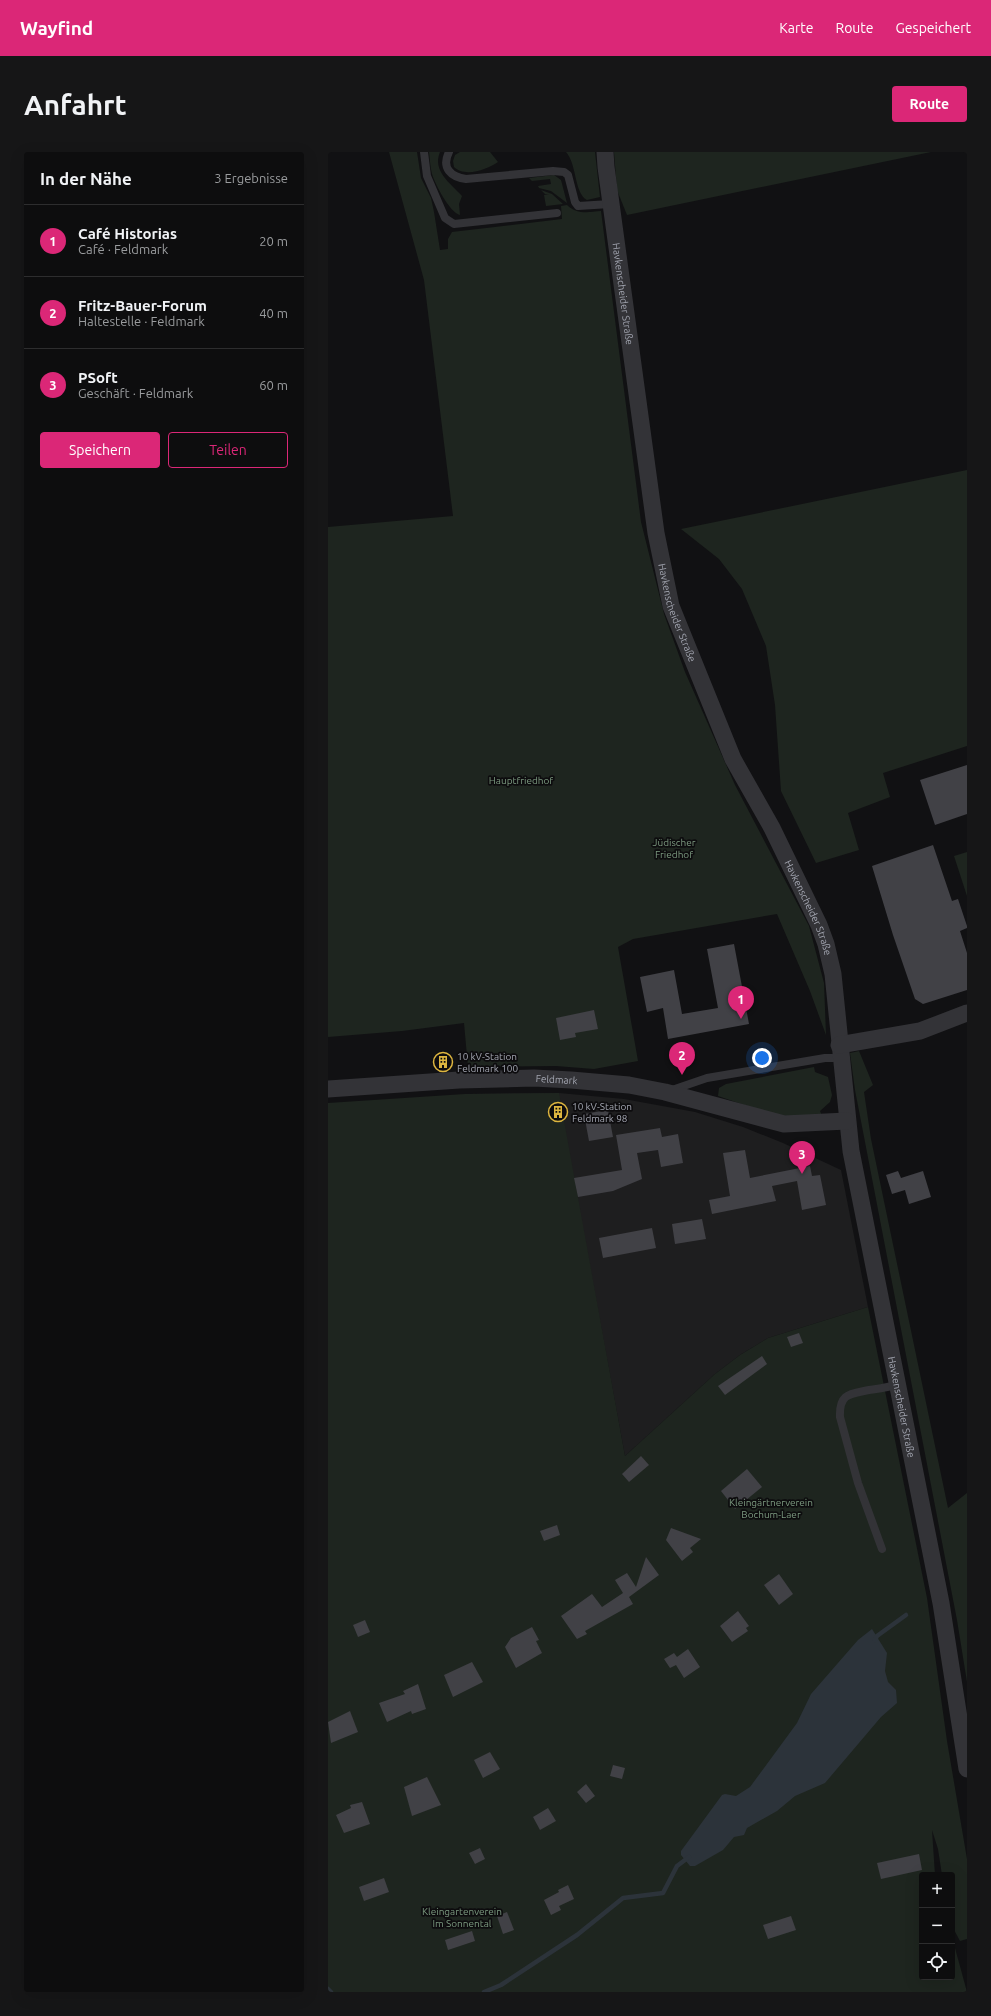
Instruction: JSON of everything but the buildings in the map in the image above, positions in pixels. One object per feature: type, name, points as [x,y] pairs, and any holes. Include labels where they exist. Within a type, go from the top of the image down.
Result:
[{"type":"street","name":"Havkenscheider Straße","points":[[605,152],[610,204],[660,560],[671,606],[733,759],[772,828],[819,925],[826,944],[833,974],[847,1121],[853,1164],[941,1603],[967,1769]]},
{"type":"street","points":[[840,1051],[920,1031],[967,1013]]},
{"type":"street","name":"Feldmark","points":[[328,1089],[452,1080],[534,1078],[628,1085],[665,1092],[784,1124],[847,1121]]},
{"type":"lane","points":[[424,152],[427,176],[445,218],[454,224],[557,213]]},
{"type":"lane","points":[[449,152],[446,162],[447,169],[456,178],[466,179],[554,170],[564,172],[568,175],[575,202],[578,206],[610,204]]},
{"type":"lane","name":"Feldmark","points":[[665,1092],[708,1078],[825,1058],[840,1051]]},
{"type":"lane","points":[[882,1549],[858,1483],[840,1417],[840,1410],[846,1396],[852,1392],[897,1385]]},
{"type":"shaded area","points":[[559,1093],[624,1099],[695,1112],[743,1127],[783,1143],[841,1170],[868,1307],[768,1338],[740,1355],[715,1374],[625,1456],[587,1251],[465,1094]]},
{"type":"shaded area","points":[[872,1629],[887,1653],[885,1671],[888,1682],[896,1690],[897,1703],[881,1717],[825,1783],[795,1796],[777,1811],[747,1828],[744,1835],[734,1837],[723,1850],[695,1866],[690,1866],[681,1855],[681,1851],[722,1795],[725,1794],[736,1796],[750,1787],[797,1723],[811,1694],[858,1640]]},
{"type":"green space","name":"Hauptfriedhof","points":[[389,152],[417,152],[421,178],[431,198],[440,250],[448,249],[448,239],[452,232],[562,219],[561,206],[567,205],[579,212],[601,211],[641,522],[664,614],[685,672],[735,785],[809,926],[824,983],[826,1035],[810,991],[777,914],[633,939],[618,947],[638,1061],[594,1069],[556,1066],[468,1067],[464,1023],[402,1031],[328,1037],[328,527],[453,516],[424,280]]},
{"type":"green space","points":[[429,152],[440,152],[438,165],[440,171],[462,196],[459,204],[460,215],[452,209],[443,198],[436,184],[431,171]]},
{"type":"green space","points":[[460,152],[490,152],[498,162],[483,170],[464,172],[454,167],[453,161],[455,155]]},
{"type":"green space","points":[[566,152],[595,152],[600,197],[587,200],[583,196],[578,185],[570,157]]},
{"type":"green space","points":[[614,152],[931,152],[627,215],[617,190]]},
{"type":"green space","points":[[554,175],[561,180],[567,203],[551,191],[539,188],[538,186],[551,184],[550,179],[532,181],[529,178]]},
{"type":"green space","points":[[541,190],[552,194],[563,204],[546,206],[544,195],[549,194],[545,194]]},
{"type":"green space","points":[[967,470],[967,746],[883,773],[890,797],[848,813],[859,850],[816,863],[781,791],[775,705],[766,646],[742,589],[719,559],[681,529]]},
{"type":"green space","points":[[967,852],[967,896],[954,856]]},
{"type":"green space","points":[[859,1051],[873,1085],[864,1092],[871,1139],[948,1508],[967,1493],[967,1682],[957,1620],[855,1090],[850,1053]]},
{"type":"green space","points":[[814,1067],[815,1072],[828,1077],[832,1095],[830,1102],[820,1111],[822,1116],[783,1116],[762,1111],[718,1096],[719,1088],[726,1084]]},
{"type":"green space","points":[[559,1093],[625,1456],[715,1374],[740,1355],[768,1338],[868,1307],[927,1598],[947,1741],[967,1859],[967,1939],[960,1941],[955,1932],[955,1872],[942,1872],[938,1849],[932,1830],[935,1872],[919,1872],[919,1980],[955,1980],[955,1948],[967,1992],[328,1992],[328,1103],[465,1094]]},
{"type":"waterway","points":[[875,1640],[877,1636],[906,1615]]},
{"type":"waterway","points":[[484,1992],[501,1985],[577,1935],[623,1898],[663,1893],[677,1866],[689,1857]]},
{"type":"waterway","points":[[328,1989],[331,1992]]},
{"type":"place","name":"Café Historias","points":[[741,1019]]},
{"type":"place","name":"10 kV-Station Feldmark 100","points":[[443,1062]]},
{"type":"place","name":"Fritz-Bauer-Forum","points":[[682,1075]]},
{"type":"place","name":"10 kV-Station Feldmark 98","points":[[558,1112]]},
{"type":"place","name":"PSoft","points":[[802,1174]]},
{"type":"park label","name":"Jüdischer Friedhof","points":[[674,848]]},
{"type":"park label","name":"Kleingärtnerverein Bochum-Laer","points":[[771,1508]]},
{"type":"park label","name":"Kleingartenverein Im Sonnental","points":[[462,1916]]}]
